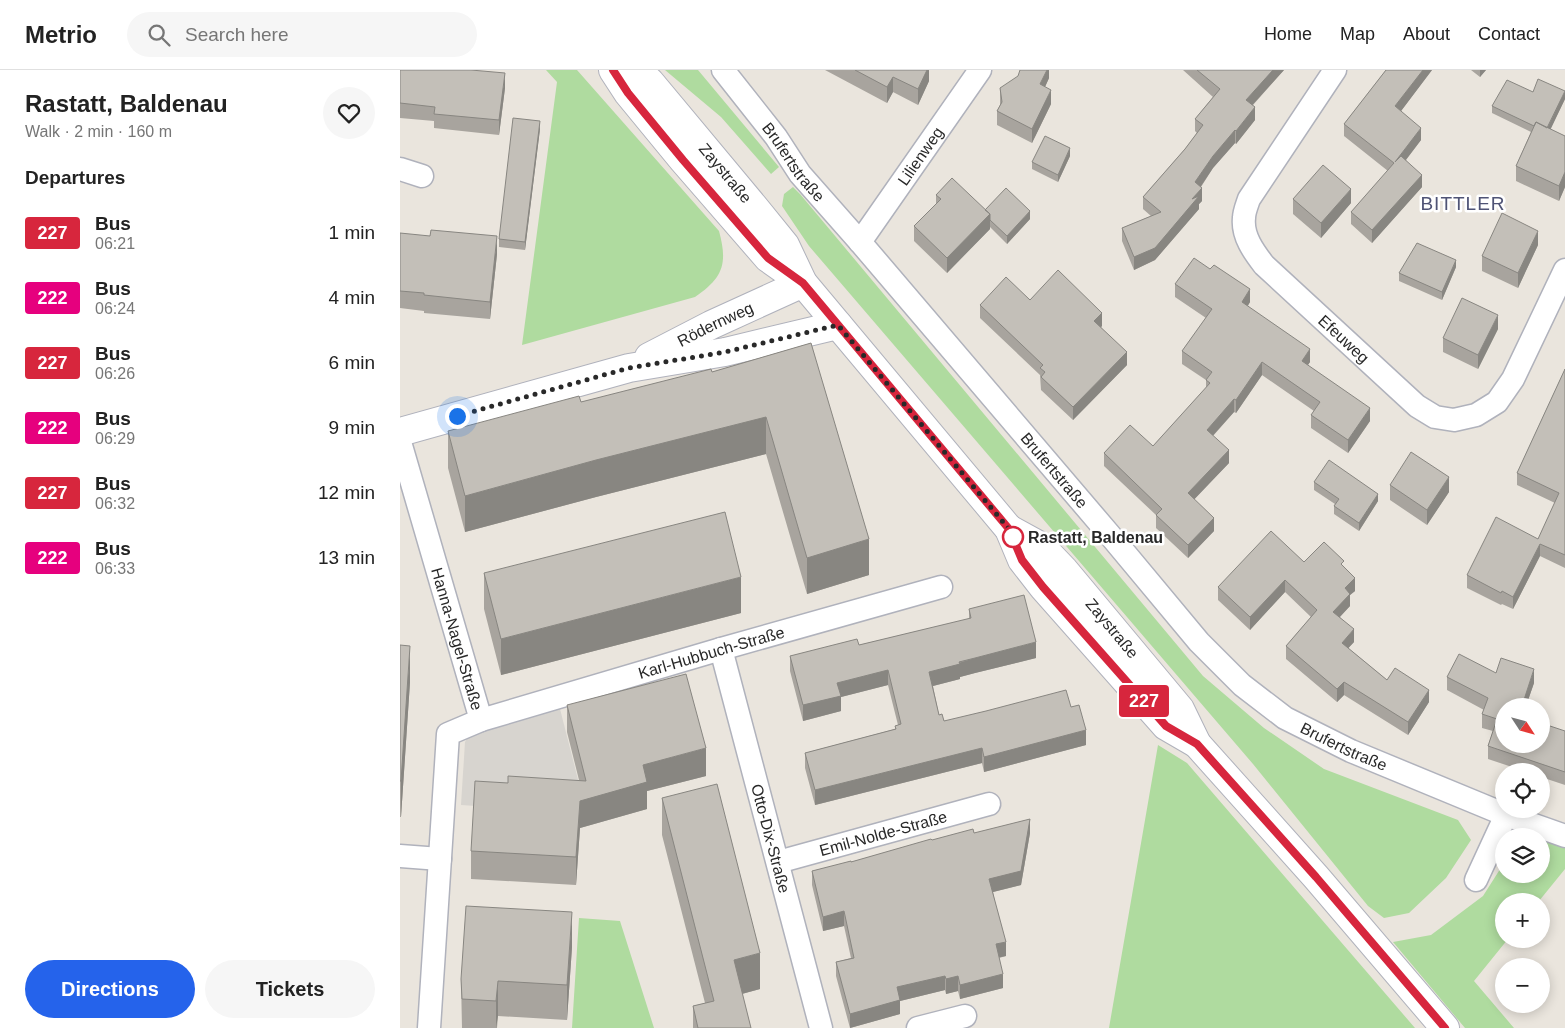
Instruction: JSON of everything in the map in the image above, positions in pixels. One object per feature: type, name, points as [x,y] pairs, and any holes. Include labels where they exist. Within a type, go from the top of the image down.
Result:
[{"type":"street","name":"Zaystraße","points":[[613,70],[628,93],[683,160],[768,258],[803,283]]},
{"type":"street","name":"Zaystraße","points":[[637,70],[650,82],[785,245],[803,283],[1009,529],[1022,560],[1043,587],[1166,726],[1197,744],[1316,877],[1445,1028]]},
{"type":"street","name":"Brufertstraße","points":[[723,70],[776,137],[800,174],[1109,534],[1199,642],[1242,685],[1285,718],[1350,751],[1495,810]]},
{"type":"street","name":"Lilienweg","points":[[860,242],[980,70]]},
{"type":"street","name":"Efeuweg","points":[[1335,70],[1249,199],[1244,219],[1246,235],[1252,251],[1264,265],[1417,406],[1435,417],[1454,420],[1476,415],[1497,402],[1513,379],[1565,270]]},
{"type":"street","points":[[400,169],[422,176]]},
{"type":"street","name":"Rödernweg","points":[[629,368],[711,325],[803,283]]},
{"type":"street","name":"Rödernweg","points":[[400,432],[629,368],[725,352],[838,325]]},
{"type":"street","name":"Hanna-Nagel-Straße","points":[[400,442],[481,720],[448,734],[430,1028]]},
{"type":"street","name":"Karl-Hubbuch-Straße","points":[[481,720],[721,649],[941,587]]},
{"type":"street","name":"Otto-Dix-Straße","points":[[721,649],[821,1028]]},
{"type":"street","name":"Emil-Nolde-Straße","points":[[778,862],[989,804]]},
{"type":"street","points":[[1476,880],[1505,818]]},
{"type":"street","name":"Brufertstraße","points":[[1514,818],[1565,836]]},
{"type":"street","points":[[400,856],[440,858]]},
{"type":"street","points":[[918,1028],[965,1016]]},
{"type":"green space","points":[[546,70],[577,70],[719,231],[723,261],[721,269],[712,283],[695,297],[522,345],[557,82]]},
{"type":"green space","points":[[665,70],[698,70],[779,167],[771,174],[721,117]]},
{"type":"green space","points":[[793,187],[1203,676],[1264,728],[1324,769],[1458,820],[1471,840],[1446,878],[1409,913],[1384,918],[1368,906],[1253,764],[809,246],[782,206],[784,194]]},
{"type":"green space","points":[[1158,745],[1187,763],[1415,1028],[1109,1028]]},
{"type":"green space","points":[[1550,837],[1565,843],[1565,869],[1546,893],[1495,893],[1495,948],[1501,948],[1474,981],[1495,1006],[1495,1013],[1501,1013],[1514,1028],[1465,1028],[1393,942],[1431,935],[1483,896],[1495,877],[1495,883],[1550,883]]},
{"type":"green space","points":[[579,918],[620,921],[654,1028],[572,1028]]},
{"type":"shaded area","points":[[559,705],[585,807],[506,808],[461,805],[465,742],[469,735]]},
{"type":"building","points":[[400,70],[471,70],[505,73],[499,120],[434,114],[435,107],[400,103]]},
{"type":"building","points":[[855,70],[927,70],[918,89],[893,77],[887,87]]},
{"type":"building","points":[[1020,70],[1047,70],[1040,84],[1051,90],[1032,129],[997,111],[1002,102],[1000,88],[1018,76]]},
{"type":"building","points":[[1197,70],[1273,70],[1246,100],[1255,107],[1213,156],[1195,182],[1202,188],[1192,199],[1199,196],[1155,248],[1134,257],[1122,228],[1161,212],[1143,197],[1185,149],[1203,125],[1195,119],[1220,89]]},
{"type":"building","points":[[1386,70],[1423,70],[1395,106],[1421,128],[1395,162],[1401,156],[1422,175],[1372,230],[1351,212],[1394,163],[1344,124]]},
{"type":"building","points":[[1538,79],[1565,91],[1547,128],[1536,122],[1534,126],[1492,106],[1507,80],[1533,92]]},
{"type":"building","points":[[513,118],[540,121],[525,242],[499,239]]},
{"type":"building","points":[[1536,122],[1565,136],[1565,172],[1559,186],[1516,166]]},
{"type":"building","points":[[1045,136],[1070,148],[1058,175],[1032,162]]},
{"type":"building","points":[[1323,165],[1351,189],[1321,223],[1293,199]]},
{"type":"building","points":[[952,178],[990,214],[947,258],[914,226],[941,199],[936,195]]},
{"type":"building","points":[[1006,188],[1030,211],[1007,236],[990,220],[990,214],[985,210]]},
{"type":"building","points":[[1502,213],[1538,231],[1518,273],[1482,256]]},
{"type":"building","points":[[431,230],[497,236],[490,302],[400,291],[400,233],[430,236]]},
{"type":"building","points":[[1417,243],[1456,260],[1442,292],[1399,273]]},
{"type":"building","points":[[1194,258],[1210,269],[1214,265],[1250,289],[1242,302],[1310,349],[1302,361],[1370,408],[1348,440],[1311,415],[1320,402],[1262,362],[1236,400],[1234,399],[1207,430],[1229,450],[1188,493],[1214,518],[1188,545],[1156,515],[1162,509],[1104,453],[1130,425],[1153,446],[1210,383],[1206,380],[1212,372],[1182,351],[1212,309],[1175,284]]},
{"type":"building","points":[[1058,270],[1102,313],[1094,321],[1127,352],[1073,407],[1041,377],[1045,372],[1040,368],[1043,365],[980,305],[1006,277],[1030,300]]},
{"type":"building","points":[[1462,298],[1498,315],[1478,355],[1443,338]]},
{"type":"building","points":[[811,343],[869,539],[807,558],[766,417],[596,460],[465,496],[448,431],[579,396],[581,402],[711,369],[712,372]]},
{"type":"building","points":[[1565,369],[1565,555],[1540,544],[1513,597],[1502,591],[1501,593],[1467,575],[1496,517],[1538,539],[1559,493],[1517,473]]},
{"type":"building","points":[[1411,452],[1449,477],[1427,510],[1390,485]]},
{"type":"building","points":[[1329,460],[1378,494],[1359,523],[1334,506],[1339,499],[1314,482]]},
{"type":"building","points":[[725,512],[741,577],[501,639],[484,573]]},
{"type":"building","points":[[1271,531],[1304,562],[1324,542],[1344,561],[1341,564],[1355,578],[1345,588],[1350,594],[1333,612],[1354,629],[1342,643],[1387,680],[1395,668],[1429,690],[1408,722],[1344,682],[1337,689],[1286,646],[1317,610],[1285,580],[1250,617],[1218,587]]},
{"type":"building","points":[[1024,595],[1036,642],[959,662],[960,664],[929,672],[939,715],[942,714],[944,721],[1066,690],[1071,707],[1079,705],[1086,730],[984,757],[982,748],[815,790],[805,753],[896,729],[895,726],[901,724],[888,670],[837,683],[841,696],[803,705],[790,656],[857,639],[859,645],[971,618],[969,609]]},
{"type":"building","points":[[400,645],[410,646],[401,781],[400,781]]},
{"type":"building","points":[[1459,654],[1496,673],[1501,658],[1534,669],[1525,698],[1495,698],[1495,718],[1482,714],[1488,698],[1447,677]]},
{"type":"building","points":[[686,674],[706,748],[643,765],[647,782],[580,801],[576,857],[471,851],[475,781],[508,783],[508,776],[586,781],[567,705]]},
{"type":"building","points":[[1495,725],[1495,748],[1488,746]]},
{"type":"building","points":[[1550,726],[1565,731],[1565,772],[1550,767],[1550,763],[1538,763],[1509,753],[1550,753]]},
{"type":"building","points":[[717,784],[760,953],[734,960],[751,1028],[698,1028],[693,1006],[714,1001],[662,798]]},
{"type":"building","points":[[1030,819],[1021,871],[989,879],[1006,942],[996,944],[1003,974],[960,985],[958,976],[946,979],[945,976],[897,987],[900,1000],[850,1014],[836,962],[854,958],[844,911],[823,917],[812,871],[931,839],[973,829],[974,833]]},
{"type":"building","points":[[466,906],[572,912],[567,985],[498,981],[496,1001],[462,999],[461,979]]},
{"type":"bus line","name":"227","points":[[613,70],[628,93],[736,222],[768,258],[803,283],[1009,529],[1022,560],[1043,587],[1166,726],[1197,744],[1316,877],[1445,1028]]},
{"type":"place","name":"Rastatt, Baldenau","points":[[1013,537]]},
{"type":"district","name":"BITTLER","points":[[1463,203]]},
{"type":"route","points":[[457,416],[629,368],[725,352],[838,325],[1009,529],[1016,545],[1013,537]]}]
